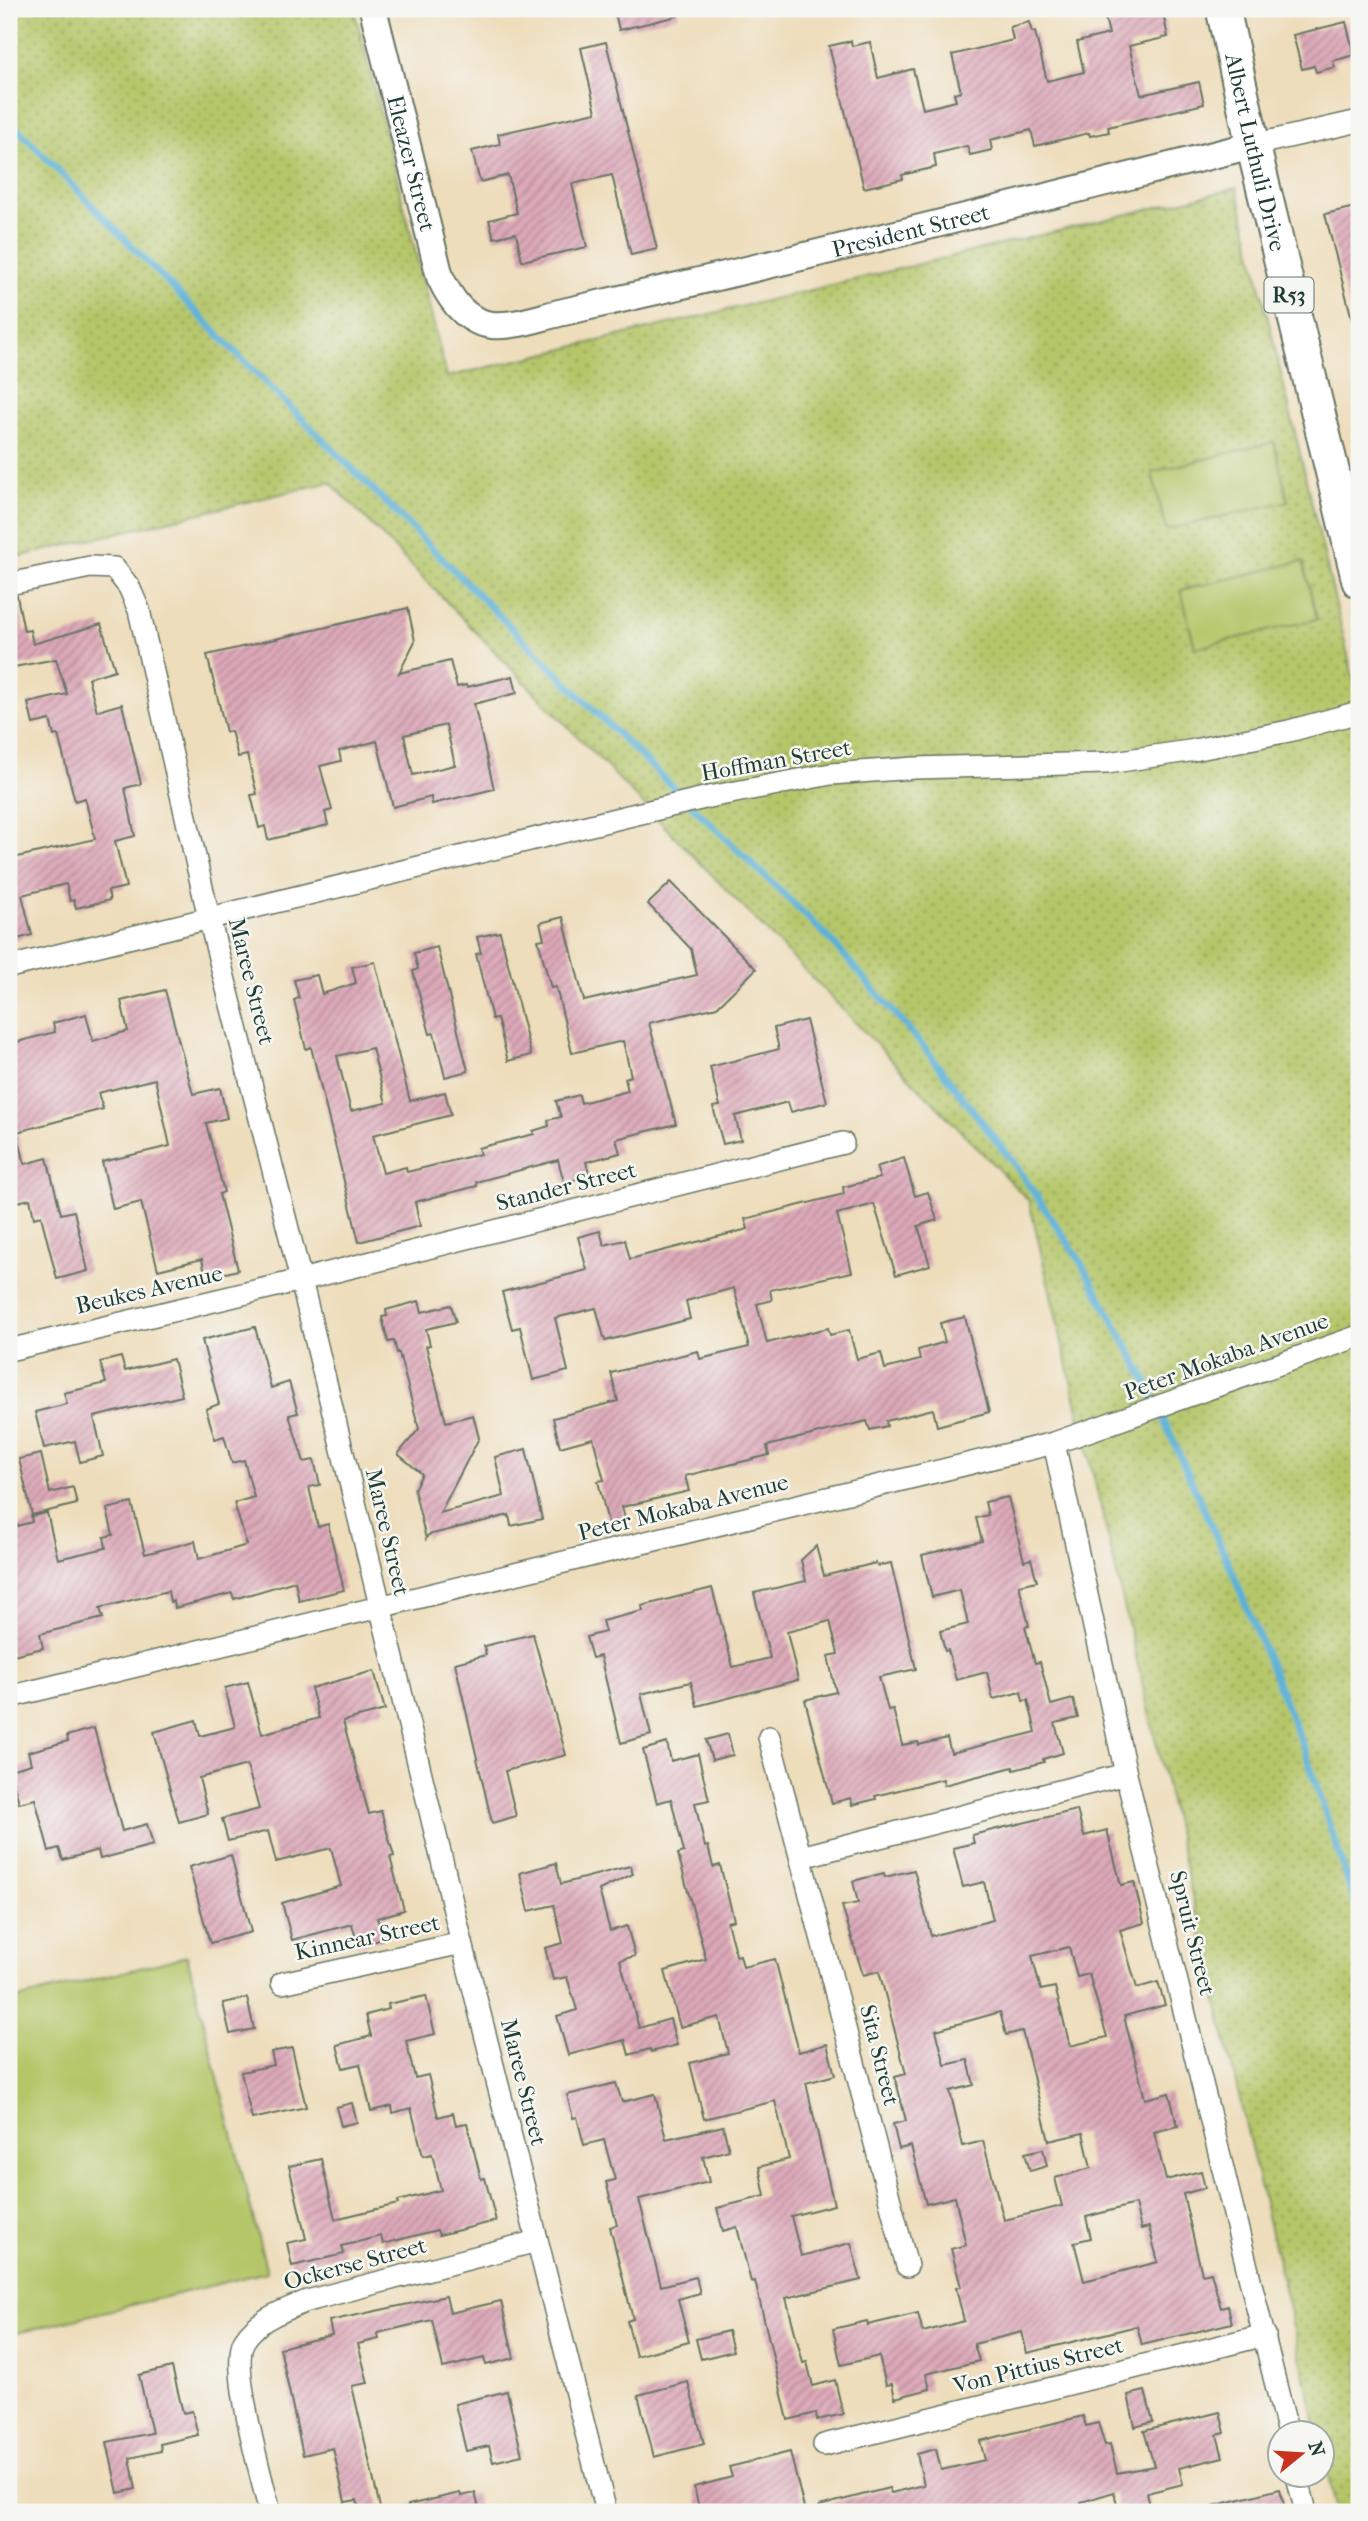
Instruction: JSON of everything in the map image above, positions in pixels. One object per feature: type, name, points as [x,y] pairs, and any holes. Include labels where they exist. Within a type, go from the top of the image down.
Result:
[{"type":"main road","name":"Albert Luthuli Drive","points":[[1223,9],[1253,145],[1359,581]]},
{"type":"street","name":"Eleazer Street","points":[[373,9],[440,277],[450,299],[464,313]]},
{"type":"street","name":"President Street","points":[[464,313],[481,323],[492,325],[544,317],[1359,121]]},
{"type":"street","name":"Maree Street","points":[[9,584],[80,569],[102,566],[114,568],[129,587],[139,610],[209,918],[301,1280],[462,1943],[606,2512]]},
{"type":"street","name":"Hoffman Street","points":[[9,967],[709,797],[831,774],[915,768],[1107,763],[1189,751],[1289,731],[1359,712]]},
{"type":"street","name":"Stander Street","points":[[301,1280],[844,1143]]},
{"type":"street","name":"Beukes Avenue","points":[[9,1350],[301,1280]]},
{"type":"street","name":"Peter Mokaba Avenue","points":[[9,1697],[1054,1443],[1359,1336]]},
{"type":"street","name":"Spruit Street","points":[[1054,1443],[1126,1774],[1284,2420]]},
{"type":"street","name":"Sita Street","points":[[769,1737],[907,2266]]},
{"type":"street","points":[[801,1857],[1126,1774]]},
{"type":"street","name":"Kinnear Street","points":[[282,1983],[462,1943]]},
{"type":"street","name":"Ockerse Street","points":[[270,2512],[240,2374],[243,2343],[256,2327],[280,2312],[307,2301],[537,2241]]},
{"type":"street","name":"Von Pittius Street","points":[[824,2445],[1265,2335]]},
{"type":"street","points":[[1300,2490],[1306,2512]]},
{"type":"green space","points":[[9,9],[354,9],[447,377],[1237,188],[1359,702],[1359,2512],[1336,2512],[1331,2490],[1336,2490],[1336,2420],[1315,2420],[1029,1201],[330,482],[9,559]]},
{"type":"green space","points":[[1274,442],[1288,501],[1166,530],[1152,472]]},
{"type":"green space","points":[[1303,561],[1317,619],[1195,648],[1181,590]]},
{"type":"green space","points":[[187,1956],[267,2272],[9,2335],[9,2001]]},
{"type":"building","points":[[628,9],[678,9],[678,16],[619,30],[615,12]]},
{"type":"building","points":[[1103,9],[1162,9],[1168,37],[1129,46],[1141,95],[1199,82],[1204,104],[1108,127],[1109,132],[1090,136],[1089,133],[1035,146],[1031,130],[990,140],[992,150],[970,155],[967,146],[934,154],[936,167],[902,175],[903,179],[864,188],[829,46],[851,41],[852,46],[870,42],[878,78],[913,69],[923,109],[956,101],[954,93],[961,92],[952,55],[1013,40],[1010,27],[1029,22],[1032,32],[1035,32],[1047,81],[1084,72],[1077,42],[1109,34]]},
{"type":"building","points":[[1346,22],[1354,55],[1333,61],[1335,67],[1316,72],[1314,66],[1302,69],[1293,35]]},
{"type":"building","points":[[606,42],[657,249],[631,255],[612,175],[572,184],[587,247],[522,261],[516,233],[494,238],[489,220],[517,213],[508,175],[480,182],[472,151],[500,144],[498,134],[596,112],[581,48]]},
{"type":"building","points":[[1355,207],[1359,225],[1359,322],[1353,323],[1325,214]]},
{"type":"building","points":[[17,596],[24,631],[30,630],[33,644],[101,624],[115,670],[88,678],[97,711],[122,704],[141,784],[125,788],[135,836],[115,841],[126,887],[108,891],[110,900],[76,908],[74,900],[70,901],[66,884],[22,895],[32,935],[9,941],[9,859],[95,839],[85,798],[75,801],[58,735],[54,736],[50,720],[33,724],[28,703],[67,694],[56,659],[9,668],[9,597]]},
{"type":"building","points":[[408,608],[415,641],[399,673],[450,661],[457,687],[513,676],[517,693],[474,704],[494,789],[432,804],[431,797],[393,807],[377,741],[339,751],[341,761],[320,766],[332,810],[325,812],[328,825],[268,840],[265,826],[259,828],[251,795],[257,794],[247,755],[238,757],[231,731],[226,732],[207,655]],"holes":[[[446,725],[455,765],[413,775],[404,735]]]},
{"type":"building","points":[[671,882],[756,969],[717,1007],[649,1023],[676,1124],[616,1139],[620,1153],[586,1162],[590,1176],[564,1182],[558,1160],[476,1182],[477,1186],[415,1202],[420,1226],[359,1242],[311,1047],[306,1049],[294,1000],[299,998],[294,980],[317,975],[322,994],[356,983],[352,967],[375,962],[410,1101],[445,1092],[451,1115],[373,1135],[383,1173],[406,1167],[407,1172],[480,1154],[478,1148],[534,1134],[533,1131],[549,1126],[548,1120],[561,1117],[556,1101],[579,1095],[581,1103],[628,1091],[625,1078],[631,1076],[623,1041],[572,1053],[556,987],[551,988],[538,940],[544,939],[540,923],[563,917],[584,1001],[697,975],[691,949],[648,904]],"holes":[[[372,1048],[386,1103],[351,1111],[337,1056]]]},
{"type":"building","points":[[500,932],[531,1055],[508,1061],[497,1018],[492,1019],[476,954],[481,953],[477,937]]},
{"type":"building","points":[[437,947],[468,1071],[445,1077],[434,1033],[430,1034],[413,971],[418,969],[414,953]]},
{"type":"building","points":[[165,990],[193,1094],[220,1088],[227,1118],[206,1123],[224,1192],[219,1194],[238,1270],[206,1278],[202,1259],[158,1270],[141,1202],[113,1209],[102,1162],[170,1146],[155,1079],[98,1093],[103,1109],[17,1132],[25,1164],[47,1158],[61,1214],[74,1211],[88,1271],[57,1279],[41,1216],[34,1218],[30,1199],[9,1204],[9,1044],[55,1032],[53,1023],[86,1014],[93,1041],[128,1031],[121,1001]]},
{"type":"building","points":[[806,1020],[827,1102],[791,1112],[788,1102],[735,1116],[741,1140],[723,1144],[713,1107],[720,1106],[710,1067],[779,1049],[774,1028]]},
{"type":"building","points":[[904,1158],[915,1196],[928,1192],[937,1220],[918,1226],[930,1265],[896,1275],[874,1204],[837,1214],[852,1272],[770,1290],[772,1300],[757,1304],[767,1343],[828,1328],[830,1335],[849,1330],[857,1359],[881,1353],[885,1369],[920,1360],[918,1350],[945,1342],[940,1323],[965,1317],[989,1412],[937,1426],[933,1409],[886,1421],[887,1426],[870,1430],[867,1421],[767,1446],[769,1455],[685,1476],[689,1491],[622,1507],[626,1523],[609,1527],[598,1481],[604,1480],[593,1438],[560,1447],[553,1418],[618,1401],[611,1373],[698,1351],[700,1359],[749,1347],[734,1288],[686,1301],[690,1319],[605,1341],[596,1308],[555,1318],[568,1371],[533,1380],[520,1327],[512,1329],[502,1292],[587,1270],[578,1237],[600,1231],[604,1245],[625,1240],[630,1259],[748,1229],[745,1219],[844,1194],[843,1187],[880,1178],[876,1167]]},
{"type":"building","points":[[419,1301],[422,1312],[451,1305],[456,1322],[426,1329],[430,1345],[426,1346],[446,1422],[473,1415],[479,1438],[440,1513],[504,1496],[495,1457],[526,1449],[542,1519],[511,1526],[509,1515],[428,1535],[426,1539],[414,1489],[422,1474],[398,1454],[419,1429],[399,1353],[394,1341],[388,1342],[382,1317],[387,1316],[386,1310]]},
{"type":"building","points":[[255,1327],[271,1388],[289,1382],[298,1413],[289,1415],[304,1462],[314,1460],[320,1485],[309,1487],[318,1527],[328,1524],[344,1590],[299,1601],[295,1581],[234,1599],[232,1593],[175,1608],[174,1601],[170,1602],[168,1591],[100,1608],[103,1618],[40,1634],[43,1648],[9,1656],[9,1528],[32,1522],[31,1516],[47,1513],[58,1559],[106,1548],[104,1537],[113,1535],[107,1509],[132,1503],[145,1554],[195,1541],[199,1559],[247,1545],[234,1503],[254,1497],[244,1460],[232,1463],[224,1436],[215,1439],[206,1409],[219,1404],[202,1340]]},
{"type":"building","points":[[121,1357],[125,1371],[173,1359],[182,1396],[94,1417],[103,1456],[80,1462],[75,1441],[44,1448],[35,1412],[67,1404],[64,1393],[106,1383],[100,1362]]},
{"type":"building","points":[[41,1454],[50,1493],[73,1487],[77,1504],[32,1515],[19,1459]]},
{"type":"building","points":[[1008,1497],[1024,1561],[1031,1559],[1037,1581],[1019,1585],[1029,1626],[1025,1627],[1035,1663],[1040,1662],[1051,1705],[1073,1699],[1078,1718],[1055,1723],[1063,1753],[1043,1759],[1044,1762],[1014,1770],[1013,1767],[944,1785],[943,1779],[875,1796],[876,1799],[852,1805],[851,1798],[832,1803],[805,1700],[836,1692],[828,1656],[838,1654],[830,1621],[787,1632],[798,1680],[697,1706],[691,1682],[641,1694],[651,1735],[621,1743],[600,1656],[592,1658],[586,1637],[605,1632],[602,1621],[643,1611],[642,1606],[712,1588],[733,1667],[770,1658],[754,1593],[806,1581],[801,1560],[816,1546],[824,1576],[876,1563],[877,1566],[891,1563],[916,1669],[879,1677],[888,1710],[893,1709],[902,1745],[918,1742],[919,1745],[947,1738],[951,1753],[1036,1732],[1028,1700],[1023,1701],[1021,1692],[993,1699],[987,1672],[956,1680],[940,1631],[968,1624],[960,1590],[932,1597],[922,1555],[982,1541],[976,1518],[988,1515],[985,1502]]},
{"type":"building","points":[[533,1634],[566,1755],[505,1771],[516,1816],[492,1823],[455,1663],[486,1655],[484,1646]]},
{"type":"building","points":[[374,1671],[385,1710],[343,1721],[369,1814],[381,1811],[394,1856],[390,1857],[404,1910],[377,1918],[383,1939],[358,1946],[352,1924],[292,1940],[282,1903],[341,1886],[331,1848],[276,1862],[268,1831],[228,1841],[222,1819],[259,1809],[247,1765],[199,1778],[208,1814],[179,1822],[154,1732],[196,1720],[200,1736],[235,1727],[225,1688],[248,1682],[262,1734],[319,1718],[311,1688]]},
{"type":"building","points":[[94,1728],[122,1831],[147,1824],[153,1845],[100,1859],[98,1850],[63,1860],[59,1848],[49,1851],[35,1799],[19,1803],[10,1770],[31,1764],[28,1752],[68,1741],[67,1736]]},
{"type":"building","points":[[728,1734],[733,1755],[712,1760],[706,1740]]},
{"type":"building","points":[[667,1743],[671,1761],[698,1754],[709,1800],[695,1803],[705,1847],[708,1846],[713,1867],[720,1865],[734,1920],[727,1922],[736,1956],[740,1955],[743,1967],[775,1959],[799,2052],[827,2044],[835,2075],[806,2083],[834,2205],[791,2216],[801,2256],[851,2243],[861,2280],[786,2298],[803,2363],[807,2362],[813,2386],[835,2380],[843,2414],[817,2420],[816,2413],[788,2420],[755,2281],[751,2282],[737,2227],[723,2231],[717,2208],[765,2196],[759,2167],[789,2159],[775,2101],[704,2119],[690,2063],[728,2053],[719,2017],[680,2027],[665,1971],[706,1959],[678,1854],[684,1852],[671,1799],[657,1803],[643,1750]]},
{"type":"building","points":[[1077,1810],[1084,1836],[1107,1830],[1121,1885],[1134,1882],[1144,1923],[1120,1930],[1137,1988],[1158,1982],[1165,2005],[1124,2016],[1145,2099],[1169,2093],[1178,2126],[1154,2132],[1166,2180],[1201,2171],[1205,2188],[1183,2194],[1202,2274],[1211,2272],[1221,2308],[1228,2306],[1232,2323],[1142,2345],[1137,2326],[1027,2353],[1022,2332],[974,2344],[979,2361],[926,2374],[930,2389],[895,2398],[892,2384],[886,2385],[879,2356],[841,2365],[833,2329],[867,2321],[868,2325],[918,2313],[923,2332],[964,2321],[956,2288],[961,2287],[951,2249],[966,2245],[955,2197],[926,2204],[911,2146],[899,2149],[893,2124],[906,2121],[895,2077],[906,2074],[879,1971],[863,1975],[842,1906],[858,1903],[853,1881],[884,1873],[885,1877],[914,1870],[931,1936],[993,1920],[984,1882],[963,1887],[953,1848],[974,1843],[972,1835]],"holes":[[[1069,1947],[1077,1977],[1089,1974],[1107,2037],[1070,2046],[1055,1987],[1041,1990],[1032,1956]],[[1000,2012],[1006,2035],[1022,2031],[1049,2141],[1083,2133],[1091,2168],[1055,2178],[1062,2206],[1004,2220],[983,2141],[963,2146],[950,2091],[974,2085],[968,2060],[945,2065],[936,2030]],[[1135,2204],[1141,2229],[1149,2227],[1158,2262],[1084,2281],[1074,2242],[1091,2238],[1086,2217]]]},
{"type":"building","points":[[231,1855],[251,1932],[210,1943],[189,1867]]},
{"type":"building","points":[[556,1863],[561,1884],[630,1866],[633,1874],[599,1890],[610,1931],[627,1926],[635,1956],[620,1960],[639,2028],[670,2019],[677,2045],[629,2055],[625,2040],[568,2055],[557,2016],[577,2010],[567,1977],[553,1980],[545,1948],[563,1943],[554,1905],[529,1911],[520,1873]]},
{"type":"building","points":[[426,1996],[435,2034],[406,2041],[415,2078],[428,2075],[438,2117],[453,2113],[456,2125],[467,2123],[481,2179],[485,2178],[496,2221],[439,2235],[437,2230],[383,2244],[381,2236],[342,2246],[344,2254],[292,2266],[287,2243],[306,2239],[289,2166],[321,2159],[335,2219],[398,2204],[398,2201],[441,2190],[432,2154],[423,2156],[411,2108],[393,2113],[392,2106],[371,2111],[360,2064],[343,2068],[337,2045],[371,2036],[366,2015],[389,2009],[388,2004]]},
{"type":"building","points":[[247,1998],[254,2029],[230,2034],[223,2003]]},
{"type":"building","points":[[292,2048],[306,2107],[252,2119],[241,2072],[274,2065],[271,2052]]},
{"type":"building","points":[[616,2083],[622,2102],[655,2094],[666,2139],[723,2126],[729,2150],[703,2157],[709,2182],[639,2199],[661,2286],[696,2277],[700,2293],[678,2299],[689,2342],[636,2356],[627,2321],[633,2319],[610,2227],[617,2225],[606,2182],[615,2180],[604,2140],[584,2145],[577,2117],[573,2118],[567,2095]]},
{"type":"building","points":[[352,2103],[357,2122],[341,2126],[336,2107]]},
{"type":"building","points":[[1043,2149],[1047,2166],[1030,2171],[1025,2153]]},
{"type":"building","points":[[446,2296],[450,2313],[501,2301],[514,2358],[486,2365],[484,2358],[443,2368],[432,2320],[378,2333],[379,2339],[358,2344],[368,2383],[352,2386],[381,2512],[360,2512],[357,2500],[345,2502],[333,2448],[303,2455],[280,2348],[332,2335],[329,2321]]},
{"type":"building","points":[[728,2331],[733,2351],[701,2359],[696,2339]]},
{"type":"building","points":[[172,2367],[183,2413],[192,2411],[198,2435],[160,2444],[161,2451],[130,2458],[136,2489],[118,2493],[107,2442],[152,2433],[139,2375]]},
{"type":"building","points":[[688,2382],[704,2444],[654,2457],[638,2395]]},
{"type":"building","points":[[507,2391],[522,2455],[493,2462],[489,2446],[466,2451],[455,2404]]},
{"type":"building","points":[[1145,2391],[1153,2422],[1135,2427],[1128,2395]]},
{"type":"building","points":[[1220,2412],[1225,2433],[1217,2435],[1223,2457],[1179,2468],[1183,2484],[1147,2493],[1150,2506],[1119,2512],[1114,2492],[1081,2502],[1082,2504],[1072,2507],[1073,2512],[820,2512],[819,2506],[889,2488],[891,2493],[924,2485],[917,2454],[936,2449],[941,2470],[985,2460],[980,2441],[1083,2416],[1086,2426],[1098,2423],[1105,2445],[1110,2444],[1117,2473],[1154,2466],[1144,2431]]},
{"type":"building","points":[[790,2452],[805,2512],[700,2512],[694,2487],[732,2477],[729,2467]]},
{"type":"building","points":[[1280,2490],[1286,2512],[1213,2512],[1213,2506]]},
{"type":"building","points":[[460,2493],[461,2496],[475,2493],[480,2512],[409,2512],[408,2505]]},
{"type":"waterway","points":[[9,120],[245,362],[624,740],[828,937],[923,1046],[1016,1166],[1079,1259],[1144,1376],[1232,1571],[1306,1754],[1359,1915]]}]
